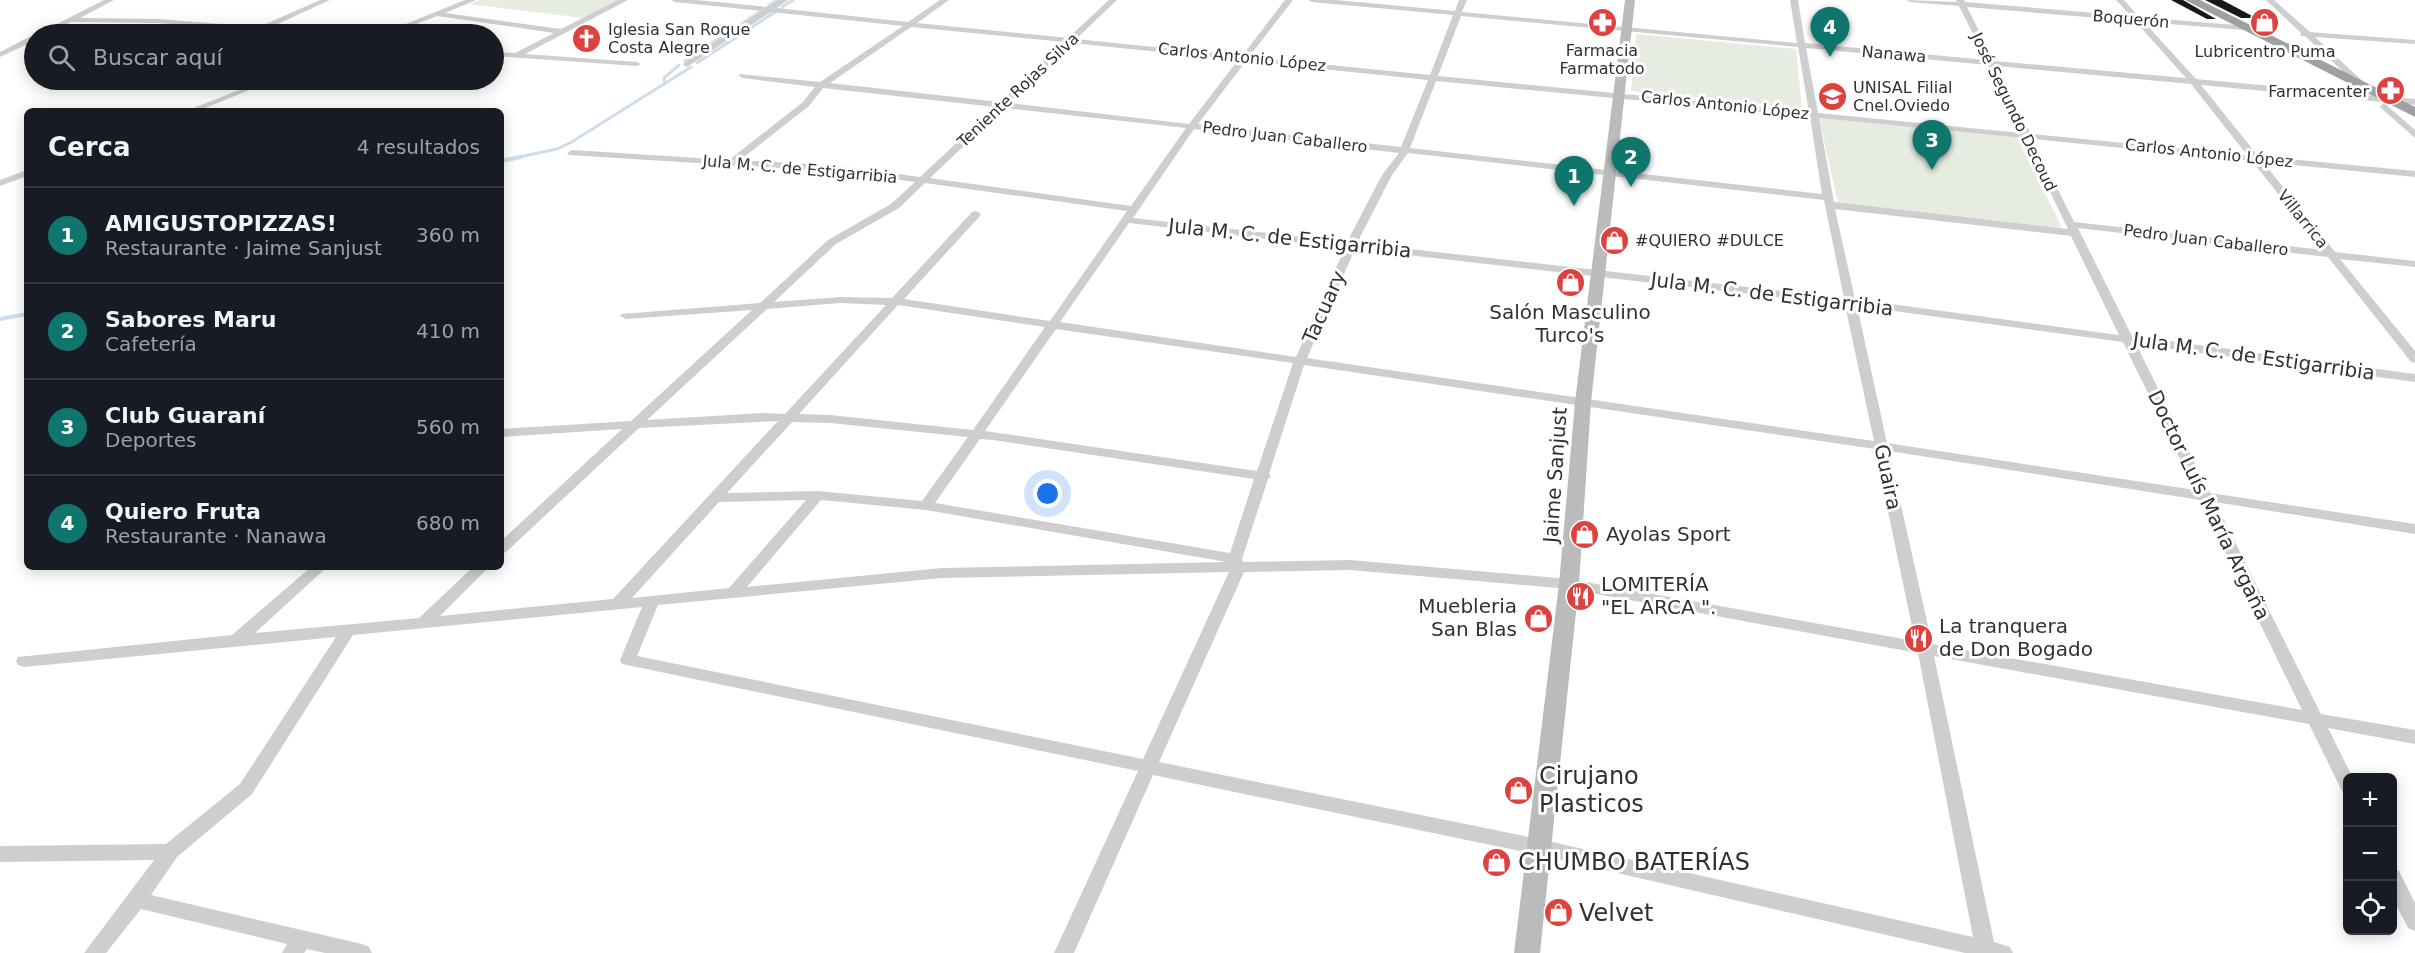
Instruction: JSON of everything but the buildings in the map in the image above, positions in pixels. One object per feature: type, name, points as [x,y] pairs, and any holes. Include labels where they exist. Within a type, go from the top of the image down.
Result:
[{"type":"highway","points":[[2191,0],[2386,103],[2415,123]]},
{"type":"highway","points":[[2386,103],[2415,114]]},
{"type":"main road","name":"Jaime Sanjust","points":[[1527,953],[1569,584],[1583,402],[1630,0]]},
{"type":"street","points":[[62,24],[110,0]]},
{"type":"street","points":[[272,24],[326,0]]},
{"type":"street","points":[[411,24],[472,0]]},
{"type":"street","points":[[515,56],[624,0]]},
{"type":"street","name":"Carlos Antonio López","points":[[675,0],[1072,39],[1433,78],[1619,94],[2415,174]]},
{"type":"street","points":[[687,65],[784,0]]},
{"type":"street","points":[[732,162],[806,104],[820,86],[945,0]]},
{"type":"street","name":"Teniente Rojas Silva","points":[[504,546],[832,242],[895,206],[1113,0]]},
{"type":"street","points":[[926,506],[1132,215],[1192,126],[1289,0]]},
{"type":"street","name":"Nanawa","points":[[1312,0],[2194,82],[2369,94]]},
{"type":"street","name":"Tacuary","points":[[1064,953],[1150,766],[1237,564],[1299,363],[1351,245],[1387,175],[1404,152],[1462,0]]},
{"type":"street","name":"Guaira","points":[[1794,0],[1803,45],[1812,114],[1829,201],[1925,649],[1986,951]]},
{"type":"street","name":"Boquerón","points":[[1910,0],[1961,2],[2136,20],[2244,28]]},
{"type":"street","name":"Villarrica","points":[[2120,0],[2194,82],[2415,359]]},
{"type":"street","points":[[2270,0],[2369,94]]},
{"type":"street","name":"José Segundo Decoud","points":[[1961,2],[2072,228]]},
{"type":"street","points":[[437,14],[563,32]]},
{"type":"street","points":[[71,20],[197,24]]},
{"type":"street","points":[[2304,34],[2415,42]]},
{"type":"street","points":[[0,55],[24,43]]},
{"type":"street","points":[[504,55],[637,64]]},
{"type":"street","name":"Pedro Juan Caballero","points":[[743,76],[1829,201],[2415,264]]},
{"type":"street","points":[[198,108],[244,90]]},
{"type":"street","points":[[2386,103],[2415,102]]},
{"type":"street","points":[[2386,103],[2415,135]]},
{"type":"street","name":"Jula M. C. de Estigarribia","points":[[572,153],[841,169],[1132,215],[1351,245],[1851,302],[2415,378]]},
{"type":"street","points":[[0,183],[24,175]]},
{"type":"street","points":[[616,604],[976,214]]},
{"type":"street","name":"Doctor Luís María Argaña","points":[[2072,228],[2343,776]]},
{"type":"street","points":[[626,316],[840,300],[897,302],[1299,363],[1583,402],[2415,529]]},
{"type":"street","points":[[504,433],[762,417],[830,419],[977,435],[1264,476]]},
{"type":"street","points":[[715,498],[818,495],[926,506],[1237,564]]},
{"type":"street","points":[[734,593],[818,495]]},
{"type":"street","points":[[24,661],[942,573],[1237,564],[1350,565],[1569,584],[2415,737]]},
{"type":"street","points":[[236,641],[317,570]]},
{"type":"street","points":[[423,623],[479,570]]},
{"type":"street","points":[[652,601],[628,660],[1539,848],[1986,951],[2003,953]]},
{"type":"street","points":[[94,953],[137,900],[170,852],[246,789],[348,630]]},
{"type":"street","points":[[0,854],[170,852]]},
{"type":"street","points":[[2394,881],[2415,922]]},
{"type":"street","points":[[137,900],[298,946],[362,953]]},
{"type":"shaded area","points":[[480,0],[619,0],[583,18],[469,4]]},
{"type":"shaded area","points":[[1636,34],[1796,49],[1802,108],[1631,91]]},
{"type":"shaded area","points":[[1819,118],[2017,137],[2062,228],[1838,203]]},
{"type":"waterway","points":[[768,6],[777,0]]},
{"type":"waterway","points":[[782,7],[793,0]]},
{"type":"waterway","points":[[685,61],[761,11]]},
{"type":"waterway","points":[[697,63],[775,12]]},
{"type":"waterway","points":[[665,83],[664,78],[679,65]]},
{"type":"waterway","points":[[665,83],[691,67]]},
{"type":"waterway","points":[[514,158],[557,149],[570,143],[665,83]]},
{"type":"waterway","points":[[504,160],[521,157]]},
{"type":"waterway","points":[[0,319],[24,315]]},
{"type":"place","name":"Farmacia Farmatodo","points":[[1602,22]]},
{"type":"place","name":"Lubricentro Puma","points":[[2265,23]]},
{"type":"place","name":"Iglesia San Roque Costa Alegre","points":[[587,38]]},
{"type":"place","name":"Quiero Fruta","points":[[1830,57]]},
{"type":"place","name":"Farmacenter","points":[[2390,91]]},
{"type":"place","name":"UNISAL Filial Cnel.Oviedo","points":[[1832,96]]},
{"type":"place","name":"Club Guaraní","points":[[1932,170]]},
{"type":"place","name":"Sabores Maru","points":[[1631,187]]},
{"type":"place","name":"AMIGUSTOPIZZAS!","points":[[1574,206]]},
{"type":"place","name":"#QUIERO #DULCE","points":[[1614,240]]},
{"type":"place","name":"Salón Masculino Turco's","points":[[1570,282]]},
{"type":"place","name":"Ayolas Sport","points":[[1585,534]]},
{"type":"place","name":"LOMITERÍA \"EL ARCA \".","points":[[1580,596]]},
{"type":"place","name":"Muebleria San Blas","points":[[1538,618]]},
{"type":"place","name":"La tranquera de Don Bogado","points":[[1918,638]]},
{"type":"place","name":"Cirujano Plasticos","points":[[1518,790]]},
{"type":"place","name":"CHUMBO BATERÍAS","points":[[1497,862]]},
{"type":"place","name":"Velvet","points":[[1558,913]]}]
